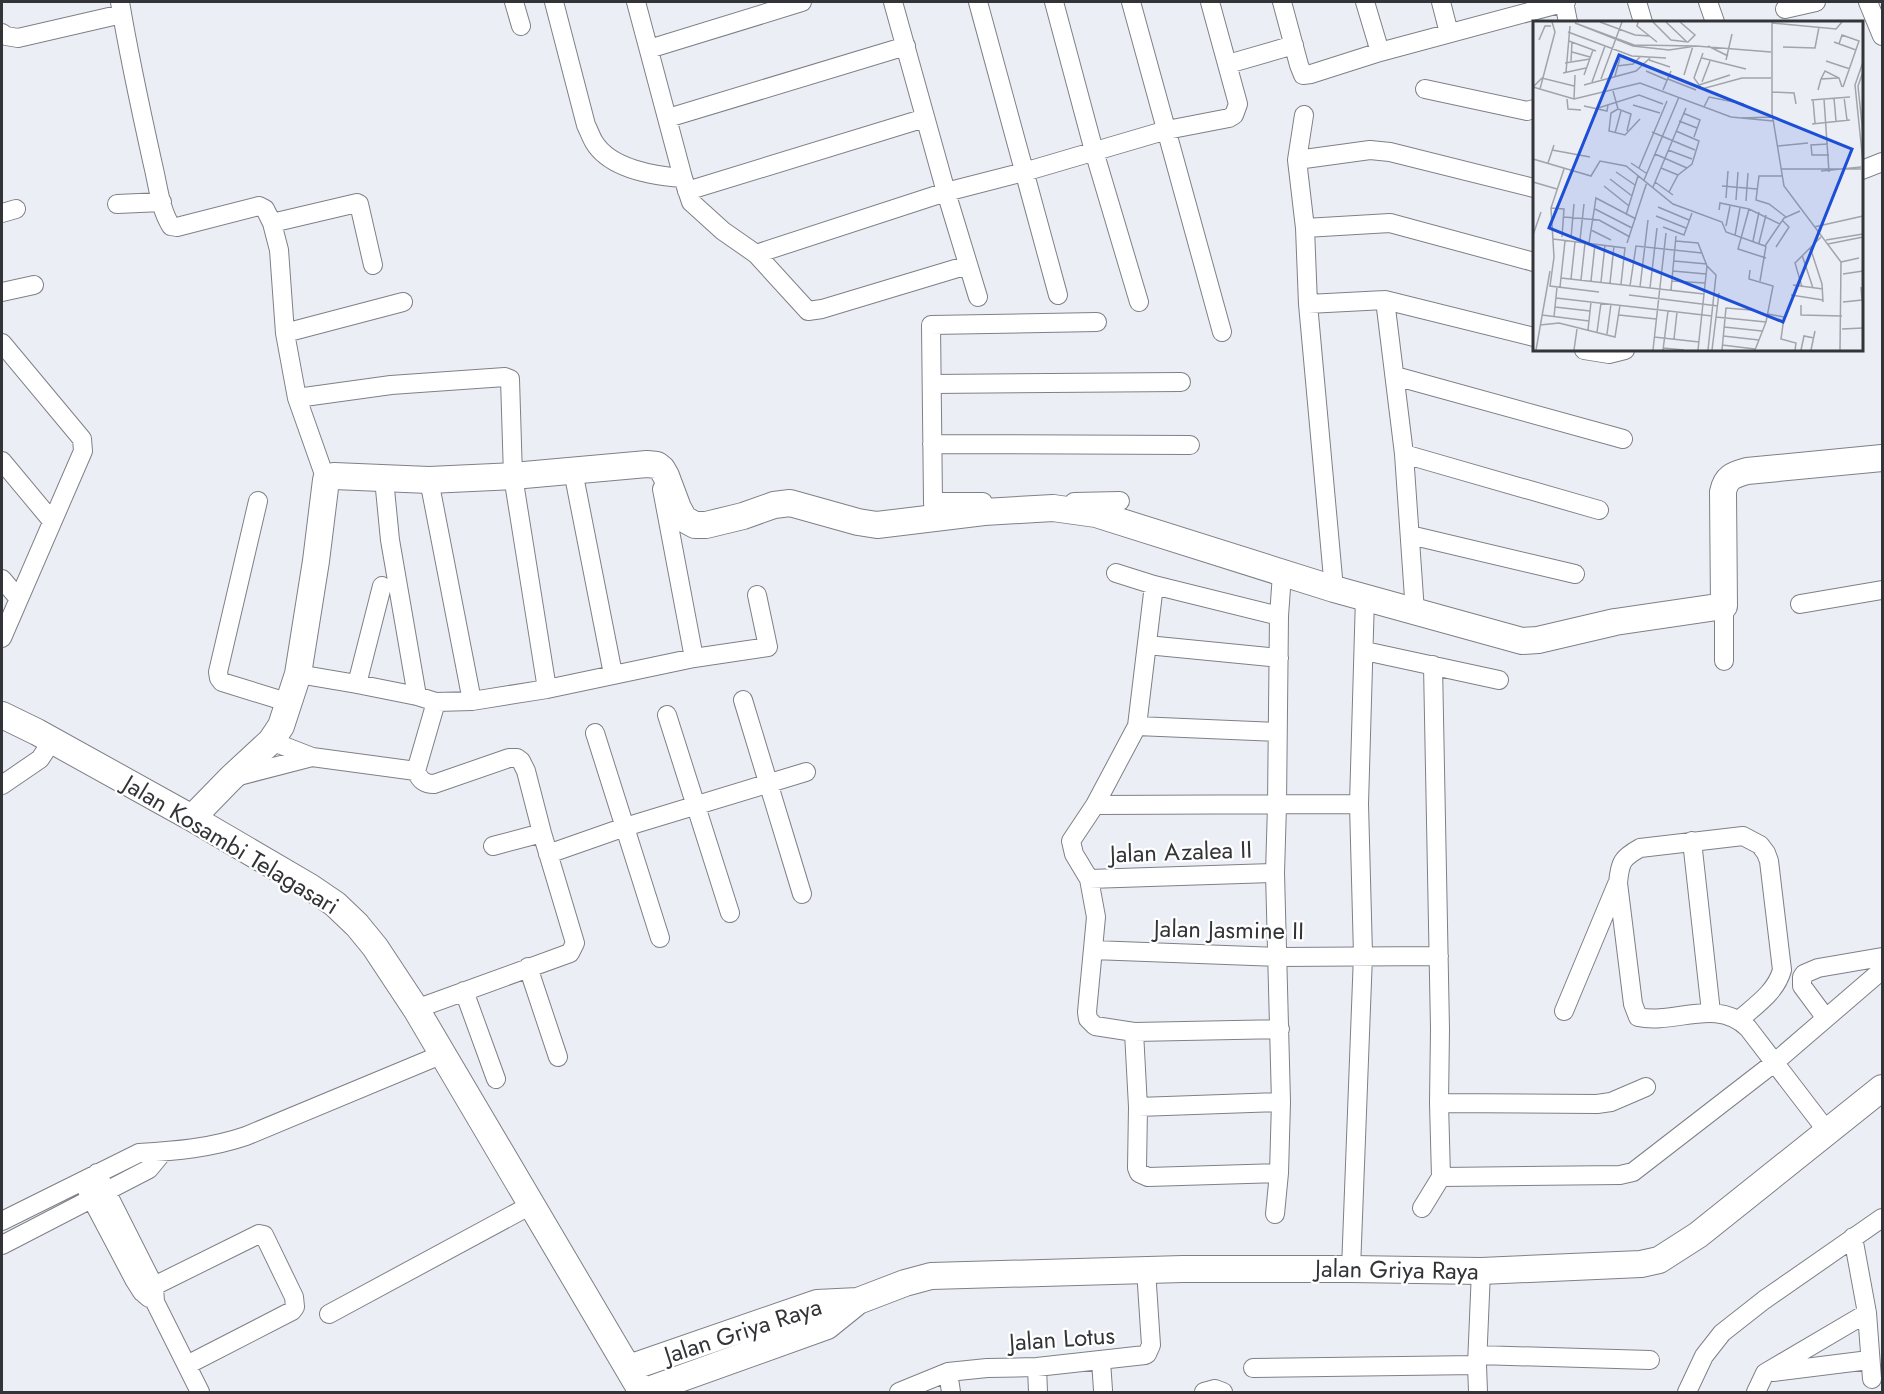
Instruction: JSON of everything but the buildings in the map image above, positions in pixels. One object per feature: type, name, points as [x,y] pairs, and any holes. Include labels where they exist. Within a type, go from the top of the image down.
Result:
[{"type":"street","points":[[514,2],[521,26]]},
{"type":"street","points":[[555,2],[586,125],[594,143],[605,155],[634,169],[685,184],[925,118]]},
{"type":"street","points":[[636,2],[691,202],[723,231],[756,254],[808,311],[822,309],[968,265]]},
{"type":"street","points":[[648,49],[802,2]]},
{"type":"street","points":[[893,2],[978,297]]},
{"type":"street","points":[[978,2],[1058,295]]},
{"type":"street","points":[[1054,2],[1139,302]]},
{"type":"street","points":[[1131,2],[1222,332]]},
{"type":"street","points":[[756,254],[946,192],[1024,172],[1167,130],[1229,118],[1234,115],[1238,104],[1210,2]]},
{"type":"street","points":[[1282,2],[1303,75],[1449,33],[1518,8],[1565,2],[1568,21]]},
{"type":"street","points":[[1365,2],[1380,52]]},
{"type":"street","points":[[1441,2],[1449,33]]},
{"type":"street","points":[[1637,2],[1643,21]]},
{"type":"street","points":[[1708,2],[1715,21]]},
{"type":"street","points":[[1785,11],[1816,2]]},
{"type":"street","points":[[1868,2],[1882,36]]},
{"type":"street","points":[[2,33],[18,38],[121,8],[144,124],[167,220],[171,226],[177,227],[259,206],[265,209],[272,223],[279,250],[285,333],[297,398],[326,480],[318,551],[298,674],[281,726],[271,741],[192,818]]},
{"type":"street","points":[[1228,64],[1294,45]]},
{"type":"street","points":[[668,118],[906,46]]},
{"type":"street","points":[[1425,89],[1527,111],[1533,109]]},
{"type":"street","points":[[1304,115],[1297,160],[1305,228],[1308,304],[1334,589]]},
{"type":"street","points":[[1297,160],[1370,150],[1390,152],[1533,188]]},
{"type":"street","points":[[1863,170],[1882,162]]},
{"type":"street","points":[[117,204],[162,202]]},
{"type":"street","points":[[272,223],[357,203],[373,265]]},
{"type":"street","points":[[1305,228],[1390,223],[1533,262]]},
{"type":"street","points":[[2,292],[34,285]]},
{"type":"street","points":[[1308,304],[1385,300],[1533,337]]},
{"type":"street","points":[[1385,300],[1404,454],[1415,612]]},
{"type":"street","points":[[285,333],[403,302]]},
{"type":"street","points":[[934,511],[931,325],[1097,322]]},
{"type":"street","points":[[2,343],[83,444],[83,451],[2,638]]},
{"type":"street","points":[[1590,351],[1609,354],[1621,351]]},
{"type":"street","points":[[1395,376],[1623,439]]},
{"type":"street","points":[[297,398],[391,385],[509,378],[512,385],[513,476],[547,689]]},
{"type":"street","points":[[932,384],[1181,382]]},
{"type":"street","points":[[932,444],[1190,445]]},
{"type":"street","points":[[1404,454],[1599,510]]},
{"type":"street","points":[[1724,661],[1725,483],[1731,477],[1747,471],[1882,458]]},
{"type":"street","points":[[2,461],[52,521]]},
{"type":"street","points":[[326,480],[334,476],[429,480],[657,465],[666,476],[684,519],[695,525],[706,525],[782,504],[878,525],[934,511],[1120,512],[1282,574],[1522,641],[1538,640],[1615,622],[1724,606]]},
{"type":"street","points":[[657,465],[694,658]]},
{"type":"street","points":[[573,471],[613,674]]},
{"type":"street","points":[[384,479],[390,540],[417,696]]},
{"type":"street","points":[[429,480],[472,701]]},
{"type":"street","points":[[258,501],[218,672],[222,682],[290,703]]},
{"type":"street","points":[[934,511],[984,512],[1053,508],[1096,514],[1120,512]]},
{"type":"street","points":[[1410,535],[1575,574]]},
{"type":"street","points":[[1116,573],[1154,585],[1279,616]]},
{"type":"street","points":[[1275,1214],[1280,1173],[1281,1102],[1275,873],[1278,658],[1282,574]]},
{"type":"street","points":[[2,579],[19,599]]},
{"type":"street","points":[[1154,585],[1137,726],[1095,805],[1071,841],[1074,854],[1089,879],[1095,917],[1088,1019],[1095,1026],[1134,1032],[1280,1029]]},
{"type":"street","points":[[357,684],[382,586]]},
{"type":"street","points":[[1800,604],[1882,590]]},
{"type":"street","points":[[298,674],[417,696],[436,702],[472,701],[547,689],[694,658],[768,647],[757,595]]},
{"type":"street","points":[[1351,1269],[1363,955],[1359,804],[1365,597]]},
{"type":"street","points":[[1147,645],[1278,658]]},
{"type":"street","points":[[1365,651],[1499,680]]},
{"type":"street","points":[[1422,1208],[1441,1177],[1438,1103],[1440,1029],[1433,665]]},
{"type":"street","points":[[743,700],[802,894]]},
{"type":"street","points":[[416,771],[436,702]]},
{"type":"street","name":"Jalan Kosambi Telagasari","points":[[2,715],[192,818],[310,887],[335,904],[357,925],[375,947],[416,1009],[642,1392]]},
{"type":"street","points":[[667,715],[729,913]]},
{"type":"street","points":[[1137,726],[1277,732]]},
{"type":"street","points":[[595,733],[660,938]]},
{"type":"street","points":[[2,785],[40,759],[52,741]]},
{"type":"street","points":[[271,741],[312,757],[416,771],[427,784],[434,784],[509,758],[517,758],[526,771],[575,943],[570,953],[416,1009]]},
{"type":"street","points":[[231,778],[312,757]]},
{"type":"street","points":[[548,854],[625,827],[806,772]]},
{"type":"street","points":[[1095,805],[1359,804]]},
{"type":"street","points":[[493,846],[542,833]]},
{"type":"street","points":[[1739,1020],[1774,989],[1782,970],[1766,853],[1760,845],[1743,836],[1640,848],[1623,858],[1618,883],[1633,1004],[1638,1017],[1657,1019],[1711,1012],[1739,1020],[1748,1028],[1827,1131]]},
{"type":"street","points":[[1692,842],[1711,1012]]},
{"type":"street","name":"Jalan Azalea II","points":[[1089,879],[1275,873]]},
{"type":"street","points":[[1564,1011],[1618,883]]},
{"type":"street","name":"Jalan Jasmine II","points":[[1093,950],[1278,957],[1439,956]]},
{"type":"street","points":[[1825,1017],[1802,986],[1804,974],[1818,968],[1882,957]]},
{"type":"street","points":[[528,967],[558,1058]]},
{"type":"street","points":[[1441,1177],[1630,1173],[1774,1063],[1882,970]]},
{"type":"street","points":[[464,991],[496,1079]]},
{"type":"street","points":[[1134,1032],[1138,1107],[1137,1168],[1142,1176],[1280,1173]]},
{"type":"street","points":[[2,1221],[139,1153],[207,1147],[246,1136],[443,1054]]},
{"type":"street","points":[[1438,1103],[1597,1104],[1611,1102],[1646,1087]]},
{"type":"street","name":"Jalan Griya Raya","points":[[642,1392],[827,1326],[858,1301],[905,1283],[931,1276],[1184,1269],[1481,1271],[1641,1264],[1659,1260],[1698,1235],[1882,1089]]},
{"type":"street","points":[[1138,1107],[1281,1102]]},
{"type":"street","points":[[2,1245],[149,1169],[163,1152]]},
{"type":"street","points":[[90,1177],[200,1392]]},
{"type":"street","points":[[329,1314],[531,1205]]},
{"type":"street","points":[[1687,1392],[1704,1356],[1722,1333],[1764,1300],[1882,1218]]},
{"type":"street","points":[[150,1293],[261,1233],[266,1238],[294,1297],[295,1307],[292,1311],[187,1365]]},
{"type":"street","points":[[1765,1372],[1870,1369],[1867,1313],[1853,1238]]},
{"type":"street","name":"Jalan Lotus","points":[[904,1391],[948,1372],[1036,1367],[1147,1354],[1151,1345],[1152,1270]]},
{"type":"street","points":[[1478,1392],[1481,1271]]},
{"type":"street","name":"Jalan Griya Raya","points":[[629,1368],[817,1303],[858,1301]]},
{"type":"street","points":[[1756,1392],[1765,1372],[1867,1313]]},
{"type":"street","points":[[660,1358],[670,1383]]},
{"type":"street","points":[[1253,1368],[1477,1360],[1650,1360]]},
{"type":"street","points":[[1101,1361],[1103,1390]]},
{"type":"street","points":[[1036,1367],[1038,1392]]},
{"type":"street","points":[[948,1372],[951,1392]]},
{"type":"street","points":[[1204,1392],[1215,1389],[1223,1392]]}]
